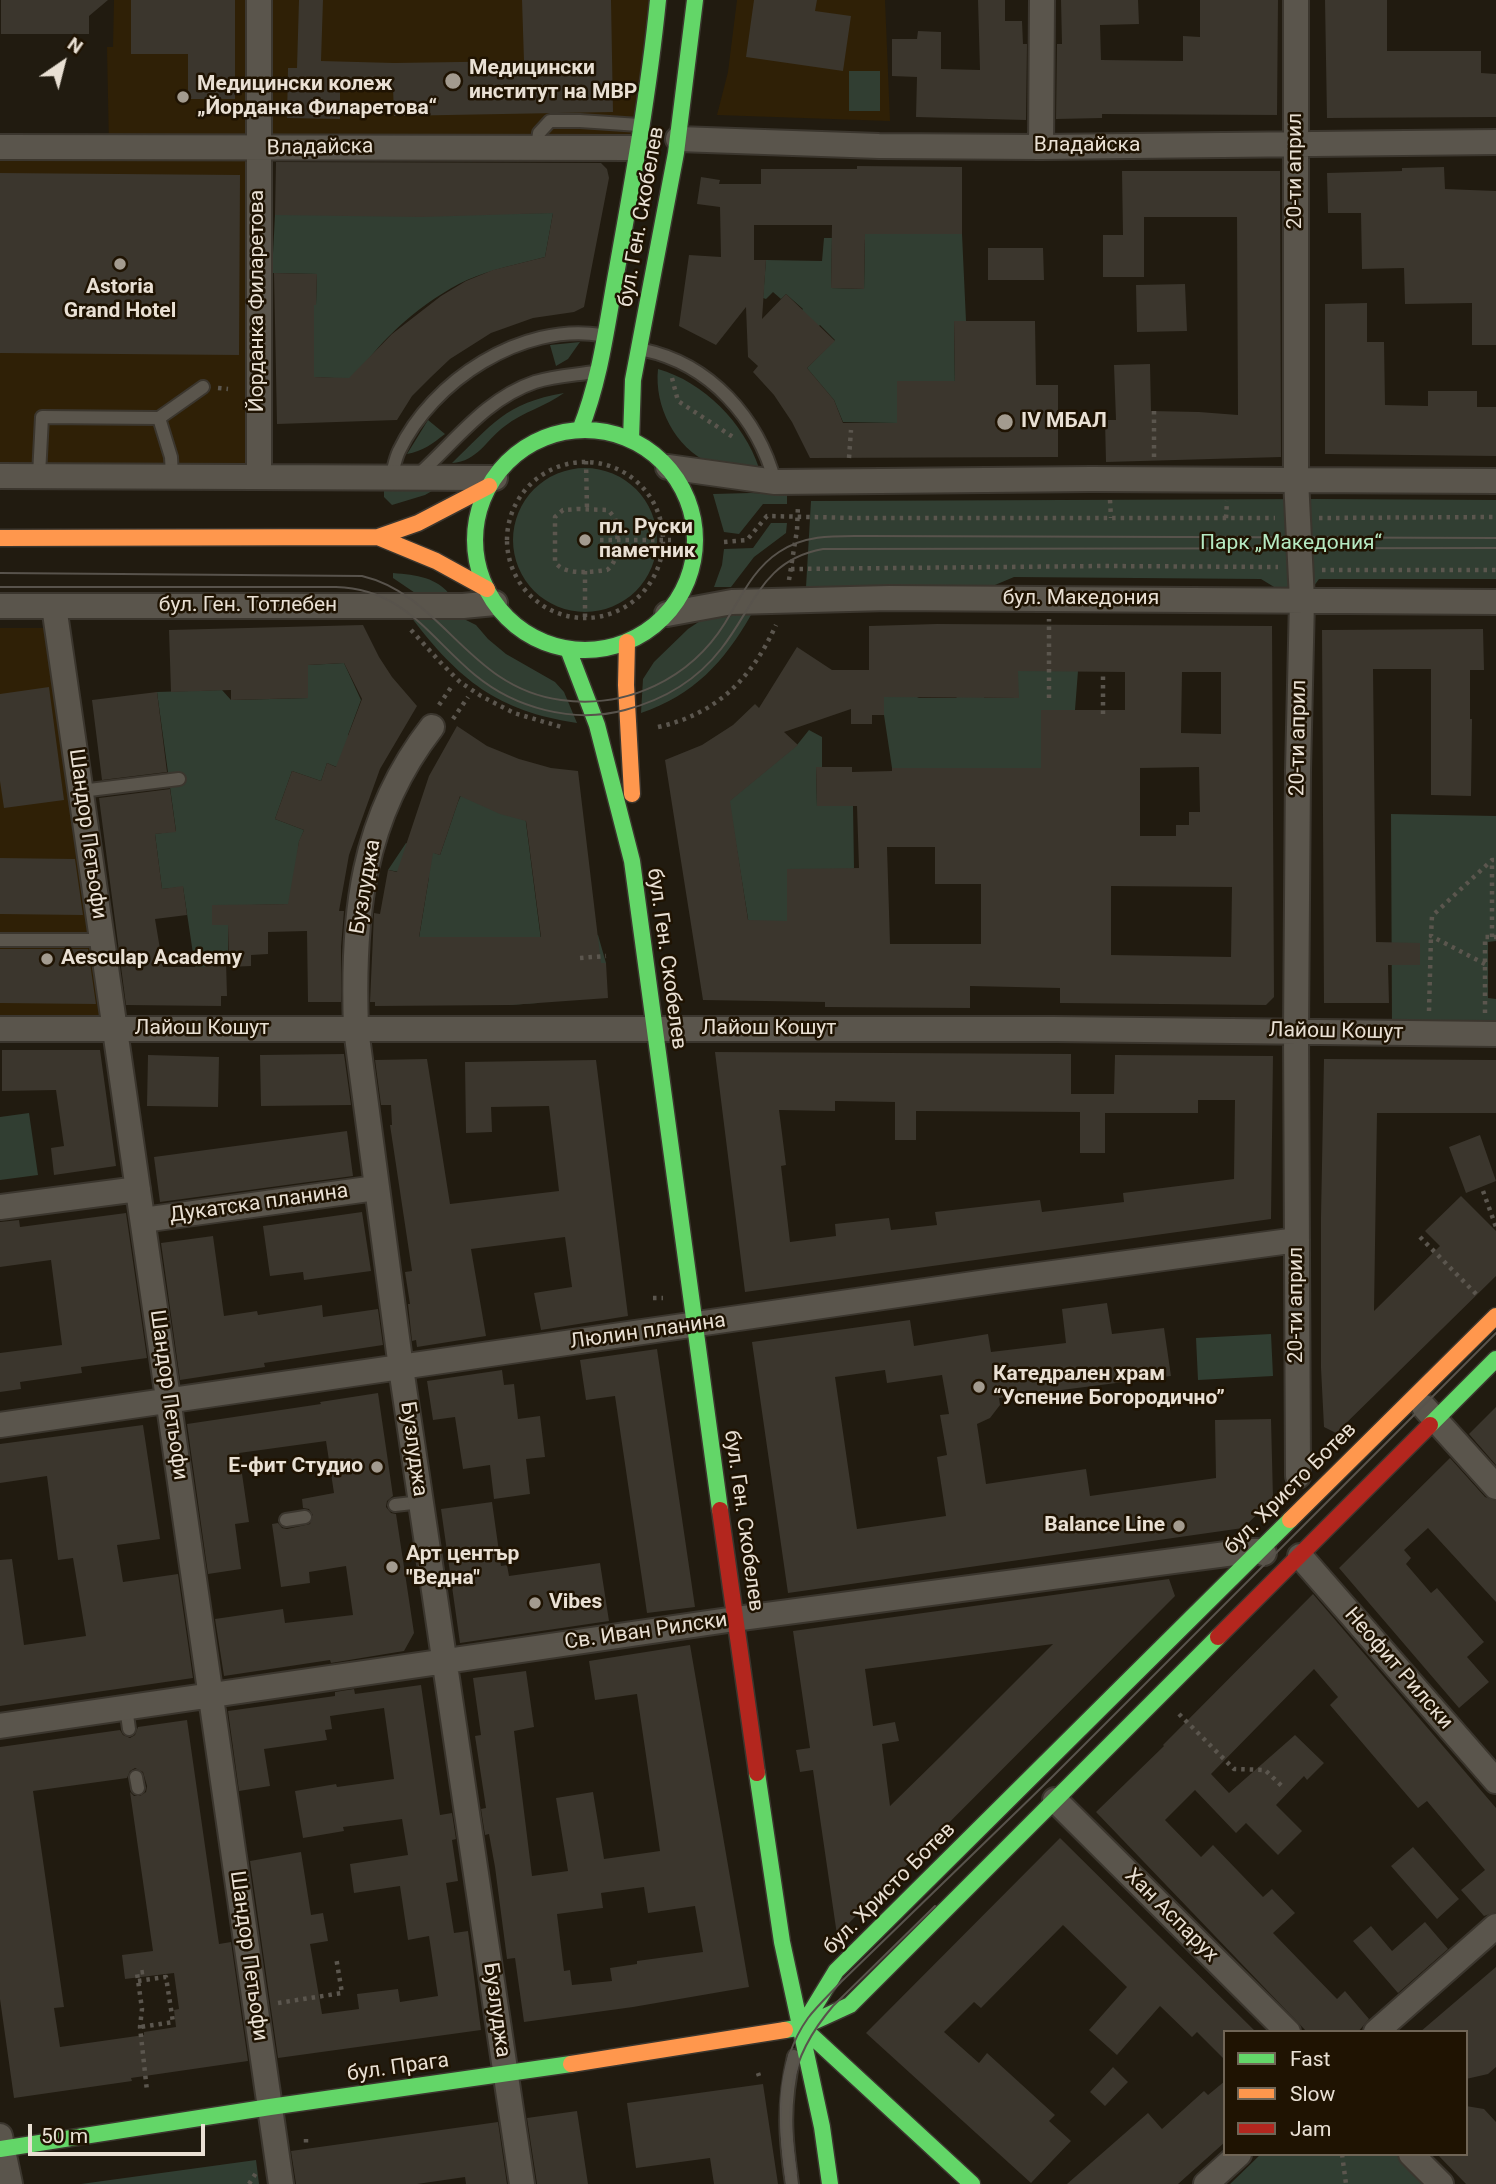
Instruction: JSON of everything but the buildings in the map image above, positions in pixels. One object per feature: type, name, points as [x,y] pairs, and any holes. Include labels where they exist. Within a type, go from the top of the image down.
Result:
[{"type":"main road","name":"бул. Ген. Скобелев","points":[[580,430],[588,411],[605,335],[641,136],[658,0]]},
{"type":"main road","name":"бул. Ген. Скобелев","points":[[631,440],[633,380],[678,139],[695,0]]},
{"type":"main road","points":[[378,537],[436,561],[491,596],[512,621],[532,636],[568,649],[603,648],[627,642],[648,630],[667,614],[679,598],[694,560],[695,541],[690,506],[681,486],[668,467],[651,452],[631,440],[606,432],[580,430],[537,441],[518,453],[492,482],[479,511],[475,537],[478,564],[491,596]]},
{"type":"main road","points":[[0,538],[378,537],[418,523],[492,482]]},
{"type":"main road","name":"бул. Ген. Скобелев","points":[[627,642],[632,861]]},
{"type":"main road","name":"бул. Ген. Скобелев","points":[[568,649],[600,736],[632,861],[735,1619],[782,1942],[822,2127],[830,2184]]},
{"type":"main road","name":"бул. Христо Ботев","points":[[802,2027],[836,1971],[1414,1397],[1491,1310]]},
{"type":"main road","points":[[972,2184],[802,2027],[850,2005],[1496,1359]]},
{"type":"main road","name":"бул. Прага","points":[[1,2145],[506,2074],[802,2027]]},
{"type":"street","name":"Йорданка Филаретова","points":[[259,0],[259,475]]},
{"type":"street","points":[[1041,147],[1042,0]]},
{"type":"street","name":"20-ти април","points":[[1296,0],[1296,479],[1302,600],[1296,1032],[1298,1476]]},
{"type":"street","name":"Владайска","points":[[0,147],[537,147],[641,136]]},
{"type":"street","name":"Владайска","points":[[678,139],[879,146],[1041,147],[1496,142]]},
{"type":"street","points":[[668,467],[773,473],[1496,481]]},
{"type":"street","points":[[0,475],[403,477],[492,482]]},
{"type":"street","name":"бул. Ген. Тотлебен","points":[[0,606],[441,606],[491,596]]},
{"type":"street","name":"бул. Македония","points":[[667,614],[732,602],[889,598],[1496,602]]},
{"type":"street","name":"Шандор Петьофи","points":[[54,606],[281,2184]]},
{"type":"street","name":"Бузлуджа","points":[[432,727],[411,754],[395,783],[371,849],[356,931],[356,1029],[401,1368],[522,2184]]},
{"type":"street","name":"Лайош Кошут","points":[[0,1029],[654,1029],[1490,1034]]},
{"type":"street","name":"Дукатска планина","points":[[143,1220],[376,1188]]},
{"type":"street","points":[[0,1207],[138,1189]]},
{"type":"street","name":"Люлин планина","points":[[0,1425],[1297,1240]]},
{"type":"street","points":[[1414,1397],[1496,1487]]},
{"type":"street","points":[[1258,1550],[1294,1562]]},
{"type":"street","name":"Св. Иван Рилски","points":[[0,1726],[127,1718],[211,1695],[735,1619],[1258,1550]]},
{"type":"street","name":"Неофит Рилски","points":[[1294,1562],[1496,1781]]},
{"type":"street","name":"Хан Аспарух","points":[[1055,1800],[1285,2030]]},
{"type":"street","points":[[1378,2030],[1496,1926]]},
{"type":"street","points":[[1,2145],[10,2184]]},
{"type":"street","points":[[1206,2184],[1237,2156]]},
{"type":"street","points":[[1413,2156],[1441,2184]]},
{"type":"lane","points":[[598,372],[537,382],[502,398],[486,408],[445,450],[403,477],[397,454],[421,416],[450,385],[467,372],[489,358],[537,339],[562,334],[605,335]]},
{"type":"lane","points":[[639,349],[666,355],[692,369],[722,392],[751,426],[773,473]]},
{"type":"lane","points":[[39,475],[42,417],[159,418],[203,387]]},
{"type":"lane","points":[[159,418],[171,457],[172,475]]},
{"type":"lane","points":[[81,791],[179,779]]},
{"type":"lane","points":[[0,940],[102,940]]},
{"type":"lane","points":[[395,1505],[421,1502]]},
{"type":"lane","points":[[286,1520],[305,1517]]},
{"type":"lane","points":[[792,2184],[786,2144],[785,2104],[802,2027]]},
{"type":"path","points":[[666,355],[678,401],[744,444],[773,473]]},
{"type":"path","points":[[1154,411],[1154,465]]},
{"type":"path","points":[[849,466],[851,430]]},
{"type":"path","points":[[586,461],[587,509]]},
{"type":"path","points":[[586,461],[619,469],[634,478],[646,490],[662,521],[662,556],[656,573],[635,601],[604,616],[568,617],[536,602],[514,574],[508,558],[508,522],[514,505],[536,478],[560,466],[586,461]]},
{"type":"path","points":[[1110,495],[1111,518]]},
{"type":"path","points":[[1226,518],[1227,496]]},
{"type":"path","points":[[799,497],[791,568],[1103,566],[1496,570]]},
{"type":"path","points":[[587,509],[608,510],[612,513],[617,523],[616,557],[612,567],[602,571],[568,571],[558,567],[554,556],[554,523],[558,513],[563,510],[587,509]]},
{"type":"path","points":[[724,542],[747,540],[767,516],[1496,517]]},
{"type":"path","points":[[600,540],[671,540]]},
{"type":"path","points":[[585,571],[585,618]]},
{"type":"path","points":[[1049,618],[1049,698]]},
{"type":"path","points":[[648,729],[692,716],[712,706],[730,692],[755,664],[777,622]]},
{"type":"path","points":[[407,627],[416,633],[460,681],[481,696],[514,713],[568,730]]},
{"type":"path","points":[[1103,672],[1103,714]]},
{"type":"path","points":[[1429,1033],[1432,916],[1494,860]]},
{"type":"path","points":[[1490,1034],[1485,937],[1494,937],[1494,860]]},
{"type":"path","points":[[1431,936],[1485,964]]},
{"type":"path","points":[[580,958],[606,956]]},
{"type":"path","points":[[1483,1191],[1496,1227]]},
{"type":"path","points":[[1420,1237],[1491,1310]]},
{"type":"path","points":[[1172,1707],[1234,1769],[1265,1770],[1284,1788]]},
{"type":"path","points":[[256,2006],[342,1993],[336,1957]]},
{"type":"path","points":[[144,1972],[137,1973],[142,2009],[140,2027],[146,2091]]},
{"type":"path","points":[[138,1981],[166,1977],[173,2022],[140,2027]]},
{"type":"path","points":[[1342,2156],[1346,2184]]},
{"type":"shaded area","points":[[114,0],[658,0],[639,147],[257,147],[258,471],[0,471],[0,147],[109,147],[107,47],[113,47]]},
{"type":"shaded area","points":[[737,0],[885,0],[890,121],[717,115],[728,72]]},
{"type":"shaded area","points":[[0,628],[52,628],[120,1026],[0,1025]]},
{"type":"green space","points":[[849,71],[880,71],[880,111],[849,111]]},
{"type":"green space","points":[[553,213],[545,257],[476,276],[435,299],[390,335],[354,379],[314,377],[314,318],[296,316],[296,303],[316,304],[317,274],[272,273],[275,215]]},
{"type":"green space","points":[[856,233],[962,234],[966,321],[954,322],[955,390],[937,403],[937,381],[898,381],[897,423],[843,422],[834,400],[807,368],[835,340],[820,325],[806,338],[775,339],[803,309],[786,294],[781,299],[773,292],[766,299],[763,298],[766,260],[822,261],[824,238],[832,238],[831,288],[864,289],[865,240]]},
{"type":"green space","points":[[580,342],[568,359],[556,366],[550,345]]},
{"type":"green space","points":[[658,369],[691,384],[720,406],[743,435],[759,468],[716,465],[687,447],[669,424],[663,411]]},
{"type":"green space","points":[[564,393],[512,421],[475,454],[452,463],[489,427],[513,410],[544,397]]},
{"type":"green space","points":[[428,420],[445,434],[427,447],[407,454]]},
{"type":"green space","points":[[585,468],[613,473],[636,489],[652,512],[657,540],[652,568],[636,591],[613,607],[585,612],[557,607],[534,591],[518,568],[513,540],[518,512],[534,489],[557,473]]},
{"type":"green space","points":[[384,487],[439,487],[425,495],[392,505],[384,497]]},
{"type":"green space","points":[[713,494],[787,494],[787,504],[763,504],[739,534],[724,532]]},
{"type":"green space","name":"Парк „Македония“","points":[[1496,500],[1496,579],[1319,579],[1311,590],[1279,590],[1261,579],[1014,577],[995,585],[806,587],[811,501]]},
{"type":"green space","points":[[771,523],[787,523],[786,533],[754,557],[731,587],[714,587],[722,565],[724,549],[753,548]]},
{"type":"green space","points":[[393,573],[433,581],[452,597],[421,597],[393,578]]},
{"type":"green space","points":[[720,614],[751,615],[730,648],[706,675],[677,697],[641,713],[643,679],[654,662],[688,629],[700,621]]},
{"type":"green space","points":[[411,617],[462,618],[476,625],[506,654],[555,682],[564,692],[577,723],[524,710],[482,689],[446,658]]},
{"type":"green space","points":[[344,663],[361,700],[348,735],[353,739],[339,768],[327,763],[321,781],[292,771],[275,819],[304,830],[299,842],[291,904],[212,906],[212,925],[228,925],[228,955],[220,961],[205,961],[205,967],[195,967],[183,887],[162,889],[155,834],[176,831],[157,692],[222,690],[231,700],[308,698],[308,665]]},
{"type":"green space","points":[[984,671],[984,698],[1018,698],[1018,671],[1078,671],[1075,710],[1041,710],[1042,768],[892,768],[884,715],[884,681],[919,698],[956,698]]},
{"type":"green space","points":[[809,730],[822,737],[822,767],[816,768],[817,806],[853,806],[854,868],[788,921],[755,962],[729,801],[797,745]]},
{"type":"green space","points":[[465,786],[525,815],[542,948],[598,935],[606,963],[538,1003],[510,1005],[509,937],[416,956],[429,877],[388,870],[406,843],[440,855]]},
{"type":"green space","points":[[1391,814],[1496,816],[1496,941],[1488,942],[1488,998],[1496,999],[1496,1029],[1392,1028]]},
{"type":"green space","points":[[29,1113],[38,1175],[0,1180],[0,1117]]},
{"type":"green space","points":[[1271,1334],[1273,1376],[1198,1380],[1196,1338]]},
{"type":"green space","points":[[1259,2156],[1402,2156],[1428,2184],[1230,2184]]},
{"type":"green space","points":[[256,2160],[259,2184],[81,2184]]},
{"type":"tram line","points":[[0,573],[362,576],[390,586],[414,602],[479,661],[502,678],[529,692],[561,700],[586,702],[633,694],[655,686],[675,674],[711,643],[748,584],[770,559],[789,546],[811,539],[833,536],[1496,538]]},
{"type":"tram line","points":[[0,587],[336,587],[360,590],[397,605],[491,687],[526,704],[546,710],[585,715],[605,714],[639,706],[653,701],[690,679],[721,649],[773,574],[786,563],[823,549],[1496,548]]},
{"type":"tram line","points":[[787,2184],[781,2119],[784,2077],[797,2037],[812,2013],[1496,1333]]},
{"type":"tram line","points":[[796,2174],[791,2105],[798,2065],[806,2046],[833,2006],[935,1906]]},
{"type":"traffic: fast","points":[[580,430],[593,390],[606,330],[640,135],[658,0]]},
{"type":"traffic: fast","points":[[631,440],[633,380],[676,153],[695,0]]},
{"type":"traffic: fast","points":[[585,430],[606,432],[637,443],[663,462],[682,488],[693,519],[695,540],[693,561],[682,592],[663,618],[637,637],[606,648],[585,650],[564,648],[533,637],[507,618],[488,592],[477,561],[475,540],[477,519],[488,488],[507,462],[533,443],[564,432],[585,430]]},
{"type":"traffic: fast","points":[[568,649],[597,725],[632,861],[720,1510]]},
{"type":"traffic: fast","points":[[1430,1425],[1496,1359]]},
{"type":"traffic: fast","points":[[802,2027],[836,1971],[1290,1520]]},
{"type":"traffic: fast","points":[[785,2030],[802,2027],[850,2005],[1218,1637]]},
{"type":"traffic: fast","points":[[757,1773],[782,1942],[822,2127],[830,2184]]},
{"type":"traffic: fast","points":[[802,2027],[972,2184]]},
{"type":"traffic: fast","points":[[0,2149],[571,2064]]},
{"type":"traffic: slow","points":[[0,538],[378,537],[418,523],[489,486]]},
{"type":"traffic: slow","points":[[378,537],[436,561],[487,589]]},
{"type":"traffic: slow","points":[[627,642],[626,685],[632,794]]},
{"type":"traffic: slow","points":[[1290,1520],[1496,1316]]},
{"type":"traffic: slow","points":[[571,2064],[785,2030]]},
{"type":"traffic: jam","points":[[1218,1637],[1430,1425]]},
{"type":"traffic: jam","points":[[720,1510],[757,1773]]},
{"type":"place","name":"Медицински институт на МВР","points":[[453,81]]},
{"type":"place","name":"Медицински колеж „Йорданка Филаретова“","points":[[183,97]]},
{"type":"place","name":"Astoria Grand Hotel","points":[[120,264]]},
{"type":"place","name":"IV МБАЛ","points":[[1005,422]]},
{"type":"place","name":"пл. Руски паметник","points":[[585,540]]},
{"type":"place","name":"Aesculap Academy","points":[[47,959]]},
{"type":"place","name":"Катедрален храм “Успение Богородично”","points":[[979,1387]]},
{"type":"place","name":"Е-фит Студио","points":[[377,1467]]},
{"type":"place","name":"Balance Line","points":[[1179,1526]]},
{"type":"place","name":"Арт център \"Ведна\"","points":[[392,1567]]},
{"type":"place","name":"Vibes","points":[[535,1603]]}]
